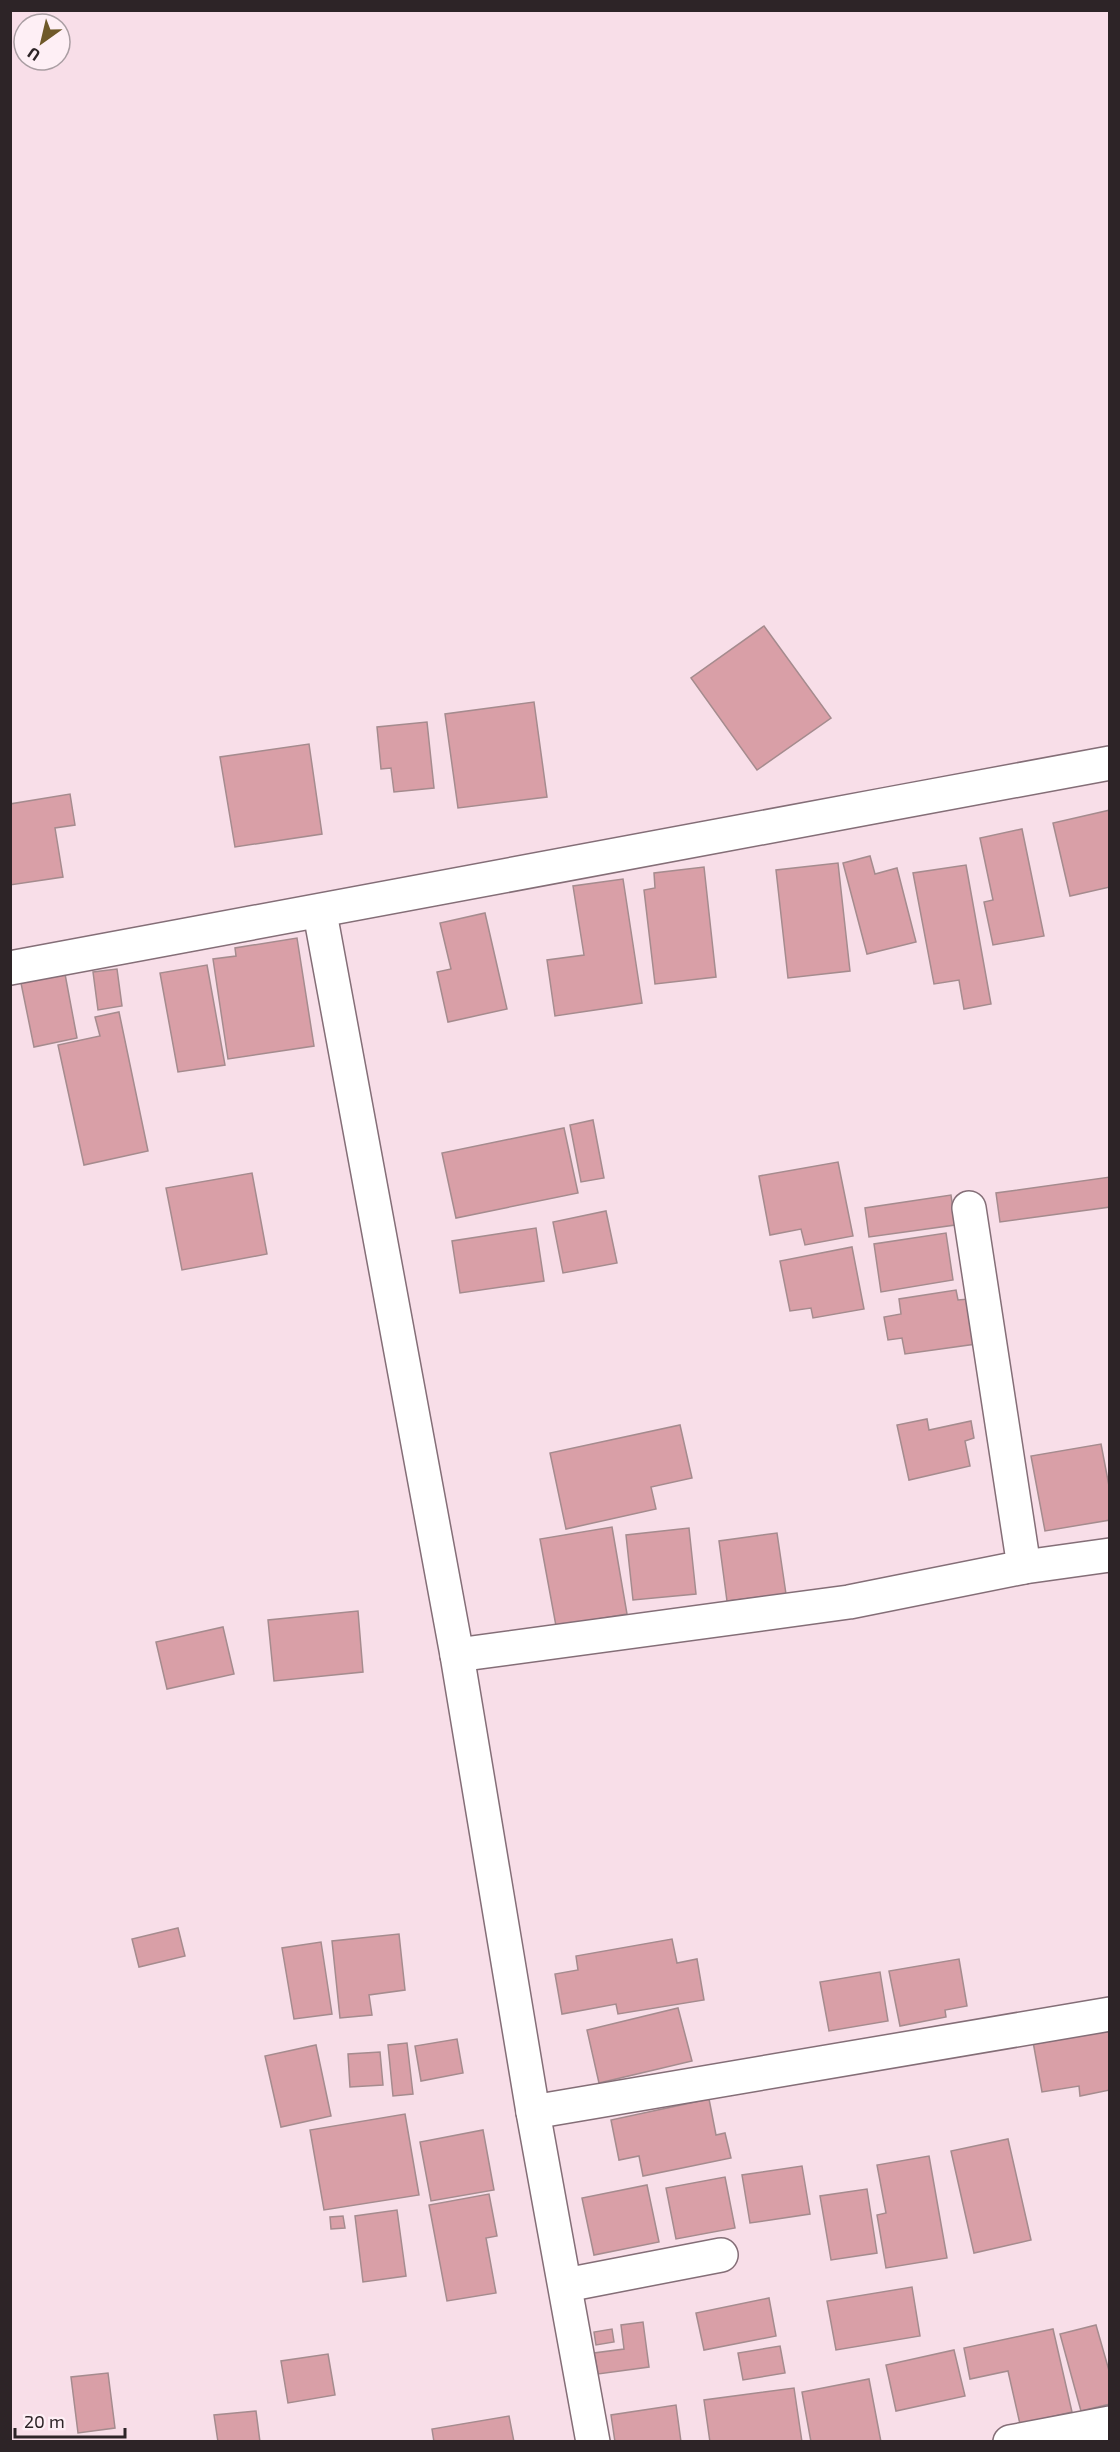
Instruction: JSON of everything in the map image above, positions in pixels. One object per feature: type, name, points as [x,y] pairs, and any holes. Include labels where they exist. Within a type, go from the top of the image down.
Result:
[{"type":"street","points":[[10,968],[320,913],[786,822],[1110,763]]},
{"type":"street","points":[[320,913],[457,1655],[533,2112],[593,2442]]},
{"type":"street","points":[[969,1208],[979,1258],[1024,1567]]},
{"type":"street","points":[[457,1655],[849,1602],[1024,1567],[1110,1555]]},
{"type":"street","points":[[533,2112],[1110,2014]]},
{"type":"street","points":[[566,2285],[721,2254]]},
{"type":"street","points":[[1010,2442],[1110,2422]]},
{"type":"building","points":[[764,626],[831,718],[757,770],[691,678]]},
{"type":"building","points":[[534,702],[547,797],[458,808],[445,714]]},
{"type":"building","points":[[427,722],[434,788],[394,792],[391,768],[381,769],[377,727]]},
{"type":"building","points":[[309,744],[322,834],[235,847],[220,757]]},
{"type":"building","points":[[70,794],[75,825],[55,828],[63,877],[10,885],[10,804]]},
{"type":"building","points":[[1110,810],[1110,887],[1070,896],[1053,823]]},
{"type":"building","points":[[1022,829],[1044,936],[993,945],[984,902],[993,900],[980,838]]},
{"type":"building","points":[[870,856],[875,874],[897,868],[916,942],[867,954],[843,863]]},
{"type":"building","points":[[838,863],[850,971],[788,978],[776,870]]},
{"type":"building","points":[[966,865],[991,1004],[964,1009],[959,980],[934,984],[913,873]]},
{"type":"building","points":[[704,867],[716,977],[655,984],[644,890],[655,888],[654,873]]},
{"type":"building","points":[[623,879],[642,1003],[555,1016],[547,960],[584,955],[573,886]]},
{"type":"building","points":[[485,913],[507,1009],[448,1022],[437,972],[451,969],[440,923]]},
{"type":"building","points":[[297,938],[314,1046],[228,1059],[213,959],[236,956],[235,948]]},
{"type":"building","points":[[207,965],[225,1065],[178,1072],[160,973]]},
{"type":"building","points":[[117,969],[122,1006],[98,1010],[93,972]]},
{"type":"building","points":[[65,974],[77,1038],[34,1047],[21,983]]},
{"type":"building","points":[[119,1012],[148,1151],[84,1165],[58,1045],[100,1036],[95,1017]]},
{"type":"building","points":[[593,1120],[604,1178],[581,1182],[570,1125]]},
{"type":"building","points":[[564,1128],[578,1193],[456,1218],[442,1153]]},
{"type":"building","points":[[838,1162],[853,1236],[805,1245],[801,1229],[770,1235],[759,1176]]},
{"type":"building","points":[[252,1173],[267,1254],[182,1270],[166,1188]]},
{"type":"building","points":[[1110,1177],[1110,1207],[1000,1222],[996,1193]]},
{"type":"building","points":[[951,1195],[955,1225],[869,1237],[865,1208]]},
{"type":"building","points":[[606,1211],[617,1263],[563,1273],[553,1222]]},
{"type":"building","points":[[536,1228],[544,1281],[460,1293],[452,1241]]},
{"type":"building","points":[[946,1233],[953,1280],[881,1292],[874,1244]]},
{"type":"building","points":[[852,1247],[864,1309],[813,1318],[811,1308],[790,1311],[780,1261]]},
{"type":"building","points":[[956,1290],[958,1300],[969,1299],[976,1344],[905,1354],[902,1338],[888,1340],[884,1317],[901,1314],[899,1299]]},
{"type":"building","points":[[927,1419],[929,1430],[971,1421],[974,1438],[965,1441],[970,1466],[909,1480],[897,1425]]},
{"type":"building","points":[[680,1425],[692,1478],[651,1487],[656,1509],[566,1529],[550,1453]]},
{"type":"building","points":[[1101,1444],[1110,1491],[1110,1520],[1045,1531],[1031,1456]]},
{"type":"building","points":[[612,1527],[627,1614],[556,1626],[540,1539]]},
{"type":"building","points":[[689,1528],[696,1594],[633,1600],[626,1535]]},
{"type":"building","points":[[777,1533],[786,1594],[727,1601],[719,1541]]},
{"type":"building","points":[[358,1611],[363,1672],[274,1681],[268,1620]]},
{"type":"building","points":[[223,1627],[234,1674],[167,1689],[156,1642]]},
{"type":"building","points":[[178,1928],[185,1956],[139,1967],[132,1939]]},
{"type":"building","points":[[399,1934],[405,1990],[369,1995],[372,2015],[340,2018],[332,1941]]},
{"type":"building","points":[[672,1939],[677,1963],[697,1959],[704,2000],[618,2014],[616,2004],[562,2014],[555,1974],[578,1970],[576,1956]]},
{"type":"building","points":[[321,1942],[332,2014],[294,2019],[282,1948]]},
{"type":"building","points":[[959,1959],[967,2006],[945,2010],[946,2017],[900,2026],[889,1971]]},
{"type":"building","points":[[880,1972],[888,2021],[829,2031],[820,1982]]},
{"type":"building","points":[[678,2008],[692,2061],[599,2083],[587,2030]]},
{"type":"building","points":[[1110,2022],[1110,2090],[1080,2096],[1079,2086],[1042,2092],[1032,2036]]},
{"type":"building","points":[[457,2039],[463,2073],[421,2081],[415,2046]]},
{"type":"building","points":[[407,2043],[413,2094],[393,2096],[388,2045]]},
{"type":"building","points":[[316,2045],[331,2116],[281,2127],[265,2056]]},
{"type":"building","points":[[380,2052],[383,2085],[350,2087],[348,2054]]},
{"type":"building","points":[[709,2099],[716,2135],[725,2133],[731,2158],[643,2176],[639,2156],[619,2160],[611,2120]]},
{"type":"building","points":[[405,2114],[419,2195],[324,2210],[310,2130]]},
{"type":"building","points":[[483,2130],[494,2190],[431,2201],[420,2142]]},
{"type":"building","points":[[1008,2139],[1031,2240],[974,2253],[951,2151]]},
{"type":"building","points":[[929,2156],[947,2258],[886,2268],[877,2215],[886,2213],[877,2165]]},
{"type":"building","points":[[802,2166],[810,2214],[750,2223],[742,2175]]},
{"type":"building","points":[[725,2177],[735,2228],[676,2239],[666,2188]]},
{"type":"building","points":[[647,2185],[659,2242],[594,2255],[582,2198]]},
{"type":"building","points":[[867,2189],[877,2253],[831,2260],[820,2196]]},
{"type":"building","points":[[489,2194],[497,2236],[486,2238],[496,2293],[447,2301],[429,2205]]},
{"type":"building","points":[[397,2210],[406,2276],[363,2282],[355,2216]]},
{"type":"building","points":[[343,2216],[345,2228],[331,2229],[330,2217]]},
{"type":"building","points":[[912,2287],[920,2336],[836,2350],[827,2301]]},
{"type":"building","points":[[769,2298],[776,2336],[704,2350],[696,2313]]},
{"type":"building","points":[[643,2322],[649,2367],[598,2374],[594,2353],[624,2349],[621,2325]]},
{"type":"building","points":[[1096,2325],[1110,2374],[1110,2404],[1081,2411],[1060,2334]]},
{"type":"building","points":[[612,2329],[614,2342],[596,2345],[594,2332]]},
{"type":"building","points":[[1053,2329],[1072,2412],[1020,2424],[1008,2371],[970,2379],[964,2348]]},
{"type":"building","points":[[780,2346],[785,2373],[743,2380],[738,2353]]},
{"type":"building","points":[[954,2350],[965,2396],[896,2411],[886,2365]]},
{"type":"building","points":[[328,2354],[335,2395],[288,2403],[281,2361]]},
{"type":"building","points":[[108,2373],[115,2428],[78,2433],[71,2377]]},
{"type":"building","points":[[869,2379],[881,2442],[811,2442],[802,2392]]},
{"type":"building","points":[[794,2388],[802,2442],[710,2442],[704,2400]]},
{"type":"building","points":[[676,2405],[681,2442],[615,2442],[611,2415]]},
{"type":"building","points":[[256,2411],[260,2442],[218,2442],[214,2415]]},
{"type":"building","points":[[509,2416],[514,2442],[434,2442],[432,2429]]}]
